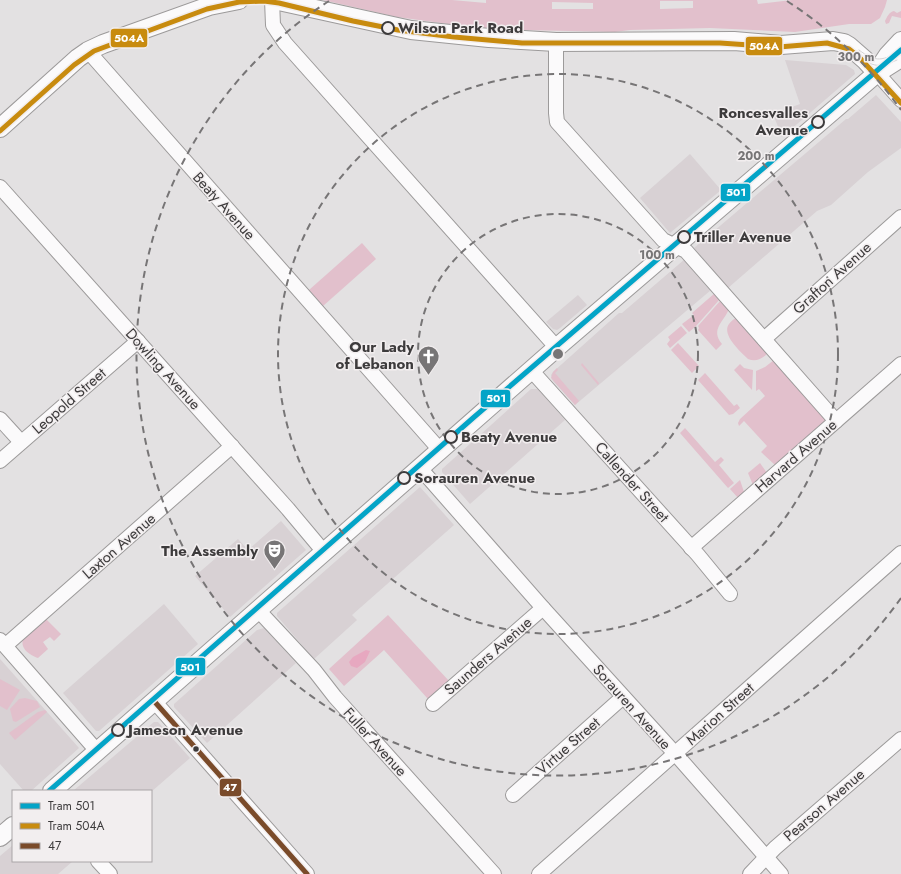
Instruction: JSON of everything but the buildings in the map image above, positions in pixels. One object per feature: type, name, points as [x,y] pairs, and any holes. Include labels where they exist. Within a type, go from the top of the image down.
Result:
[{"type":"main road","points":[[0,128],[88,51],[103,44],[191,12],[239,0]]},
{"type":"main road","points":[[273,0],[411,30],[489,38],[556,42],[712,41],[782,45],[833,40],[849,46],[877,73]]},
{"type":"main road","points":[[877,73],[888,55],[901,41]]},
{"type":"main road","points":[[53,790],[556,348],[877,73],[901,58]]},
{"type":"main road","points":[[0,837],[12,827]]},
{"type":"street","points":[[273,0],[273,25],[285,43],[556,348]]},
{"type":"street","points":[[556,42],[557,122],[663,240],[686,251],[836,421]]},
{"type":"street","name":"Beaty Avenue","points":[[88,51],[440,450]]},
{"type":"street","points":[[877,73],[901,100]]},
{"type":"street","name":"Dowling Avenue","points":[[0,187],[232,446],[324,552]]},
{"type":"street","name":"Grafton Avenue","points":[[764,339],[901,217]]},
{"type":"street","name":"Leopold Street","points":[[0,461],[138,341]]},
{"type":"street","name":"Harvard Avenue","points":[[691,548],[901,364]]},
{"type":"street","name":"Callender Street","points":[[532,370],[691,548],[730,594]]},
{"type":"street","points":[[0,419],[21,442]]},
{"type":"street","name":"Laxton Avenue","points":[[3,642],[232,446]]},
{"type":"street","name":"Sorauren Avenue","points":[[419,467],[781,874]]},
{"type":"street","name":"Marion Street","points":[[539,874],[901,553]]},
{"type":"street","name":"Saunders Avenue","points":[[433,704],[543,608]]},
{"type":"street","name":"Fuller Avenue","points":[[258,610],[314,670],[335,697],[494,874]]},
{"type":"street","points":[[3,642],[96,751]]},
{"type":"street","name":"Virtue Street","points":[[513,795],[623,697]]},
{"type":"street","points":[[154,701],[307,874]]},
{"type":"street","name":"Pearson Avenue","points":[[750,874],[775,848],[901,739]]},
{"type":"street","points":[[99,862],[110,874]]},
{"type":"shaded area","points":[[323,0],[452,0],[486,3],[486,0],[757,0],[758,4],[792,0],[887,0],[880,18],[871,24],[849,24],[795,32],[710,28],[630,30],[615,32],[524,30],[471,27],[397,17]],"holes":[[[660,1],[693,1],[693,8],[660,9]],[[552,2],[593,3],[593,9],[552,9]]]},
{"type":"shaded area","points":[[894,11],[897,13],[901,11],[901,18],[892,16],[889,23],[886,24],[885,21],[887,16]]},
{"type":"shaded area","points":[[785,60],[846,65],[854,70],[855,74],[782,137],[773,114],[800,104]]},
{"type":"shaded area","points":[[876,95],[901,122],[901,148],[868,172],[831,205],[817,211],[728,288],[694,248]]},
{"type":"shaded area","points":[[690,154],[721,190],[670,233],[640,198]]},
{"type":"shaded area","points":[[362,243],[376,259],[323,306],[309,290]]},
{"type":"shaded area","points":[[685,259],[711,290],[575,405],[553,381],[551,375],[553,372],[619,313],[622,313]]},
{"type":"shaded area","points":[[715,293],[720,299],[689,332],[682,324],[694,315],[692,313]]},
{"type":"shaded area","points":[[578,295],[587,305],[560,328],[557,330],[553,329],[546,322]]},
{"type":"shaded area","points":[[721,300],[729,309],[719,326],[717,334],[722,344],[716,350],[698,330],[698,326]]},
{"type":"shaded area","points":[[736,318],[768,353],[763,357],[756,360],[748,359],[733,343],[727,328],[732,320]]},
{"type":"shaded area","points":[[681,326],[687,333],[670,348],[667,344],[670,340],[668,337]]},
{"type":"shaded area","points":[[678,343],[699,366],[692,373],[671,350]]},
{"type":"shaded area","points":[[774,360],[825,418],[825,421],[821,424],[822,425],[778,465],[775,465],[761,452],[767,446],[744,421],[739,426],[738,423],[740,419],[765,396],[759,389],[756,391],[756,371],[765,367]]},
{"type":"shaded area","points":[[582,363],[599,383],[598,385],[581,365]]},
{"type":"shaded area","points":[[740,364],[744,368],[753,370],[752,390],[734,370]]},
{"type":"shaded area","points":[[557,368],[558,370],[555,373],[579,401],[575,405],[551,378],[553,372]]},
{"type":"shaded area","points":[[705,373],[734,406],[737,404],[740,408],[733,414],[729,415],[698,380]]},
{"type":"shaded area","points":[[531,389],[538,389],[565,420],[470,504],[442,472],[442,469]]},
{"type":"shaded area","points":[[685,428],[715,462],[721,457],[724,460],[719,465],[734,483],[728,488],[680,433]]},
{"type":"shaded area","points":[[760,463],[767,473],[753,485],[748,473]]},
{"type":"shaded area","points":[[740,480],[744,492],[739,499],[730,489]]},
{"type":"shaded area","points":[[420,487],[454,525],[352,615],[357,620],[314,659],[277,616],[277,613]]},
{"type":"shaded area","points":[[281,521],[306,550],[230,617],[195,576],[238,539],[248,550]]},
{"type":"shaded area","points":[[164,604],[198,644],[99,731],[96,731],[63,693]]},
{"type":"shaded area","points":[[388,615],[449,681],[428,699],[384,650],[344,686],[329,669]]},
{"type":"shaded area","points":[[46,619],[61,634],[54,641],[50,637],[43,642],[48,649],[38,658],[24,649],[22,643],[23,639]]},
{"type":"shaded area","points":[[264,628],[296,663],[207,743],[174,707],[174,704],[257,630]]},
{"type":"shaded area","points":[[366,650],[370,651],[365,662],[357,668],[351,666],[349,662],[353,657]]},
{"type":"shaded area","points":[[0,659],[79,748],[32,790],[23,790],[0,764]]},
{"type":"shaded area","points":[[0,679],[20,690],[7,710],[0,706]]},
{"type":"shaded area","points":[[25,698],[37,701],[40,707],[16,722],[13,721],[10,709],[19,699]]},
{"type":"shaded area","points":[[45,710],[47,712],[15,740],[9,733],[38,712]]},
{"type":"shaded area","points":[[154,722],[158,722],[190,758],[152,791],[74,790]]},
{"type":"shaded area","points":[[12,846],[12,862],[72,862],[58,874],[0,874],[0,856]]},
{"type":"tram line","name":"504A","points":[[0,131],[74,65],[94,51],[207,9],[239,2],[264,1],[279,3],[398,30],[522,43],[720,43],[779,47],[827,43],[849,49],[859,57],[901,103]]},
{"type":"tram line","points":[[859,50],[875,59],[884,58],[901,50]]},
{"type":"tram line","name":"501","points":[[50,790],[473,418],[901,50]]},
{"type":"tram line","points":[[860,58],[874,65],[883,65],[897,60]]},
{"type":"transit line","name":"47","points":[[154,701],[307,874]]},
{"type":"place","name":"Wilson Park Road","points":[[388,28]]},
{"type":"place","name":"Roncesvalles Avenue","points":[[818,122]]},
{"type":"place","name":"Triller Avenue","points":[[684,237]]},
{"type":"place","name":"Our Lady of Lebanon","points":[[429,376]]},
{"type":"place","name":"Beaty Avenue","points":[[451,437]]},
{"type":"place","name":"Sorauren Avenue","points":[[404,478]]},
{"type":"place","name":"The Assembly","points":[[274,570]]},
{"type":"place","name":"Jameson Avenue","points":[[118,730]]}]
